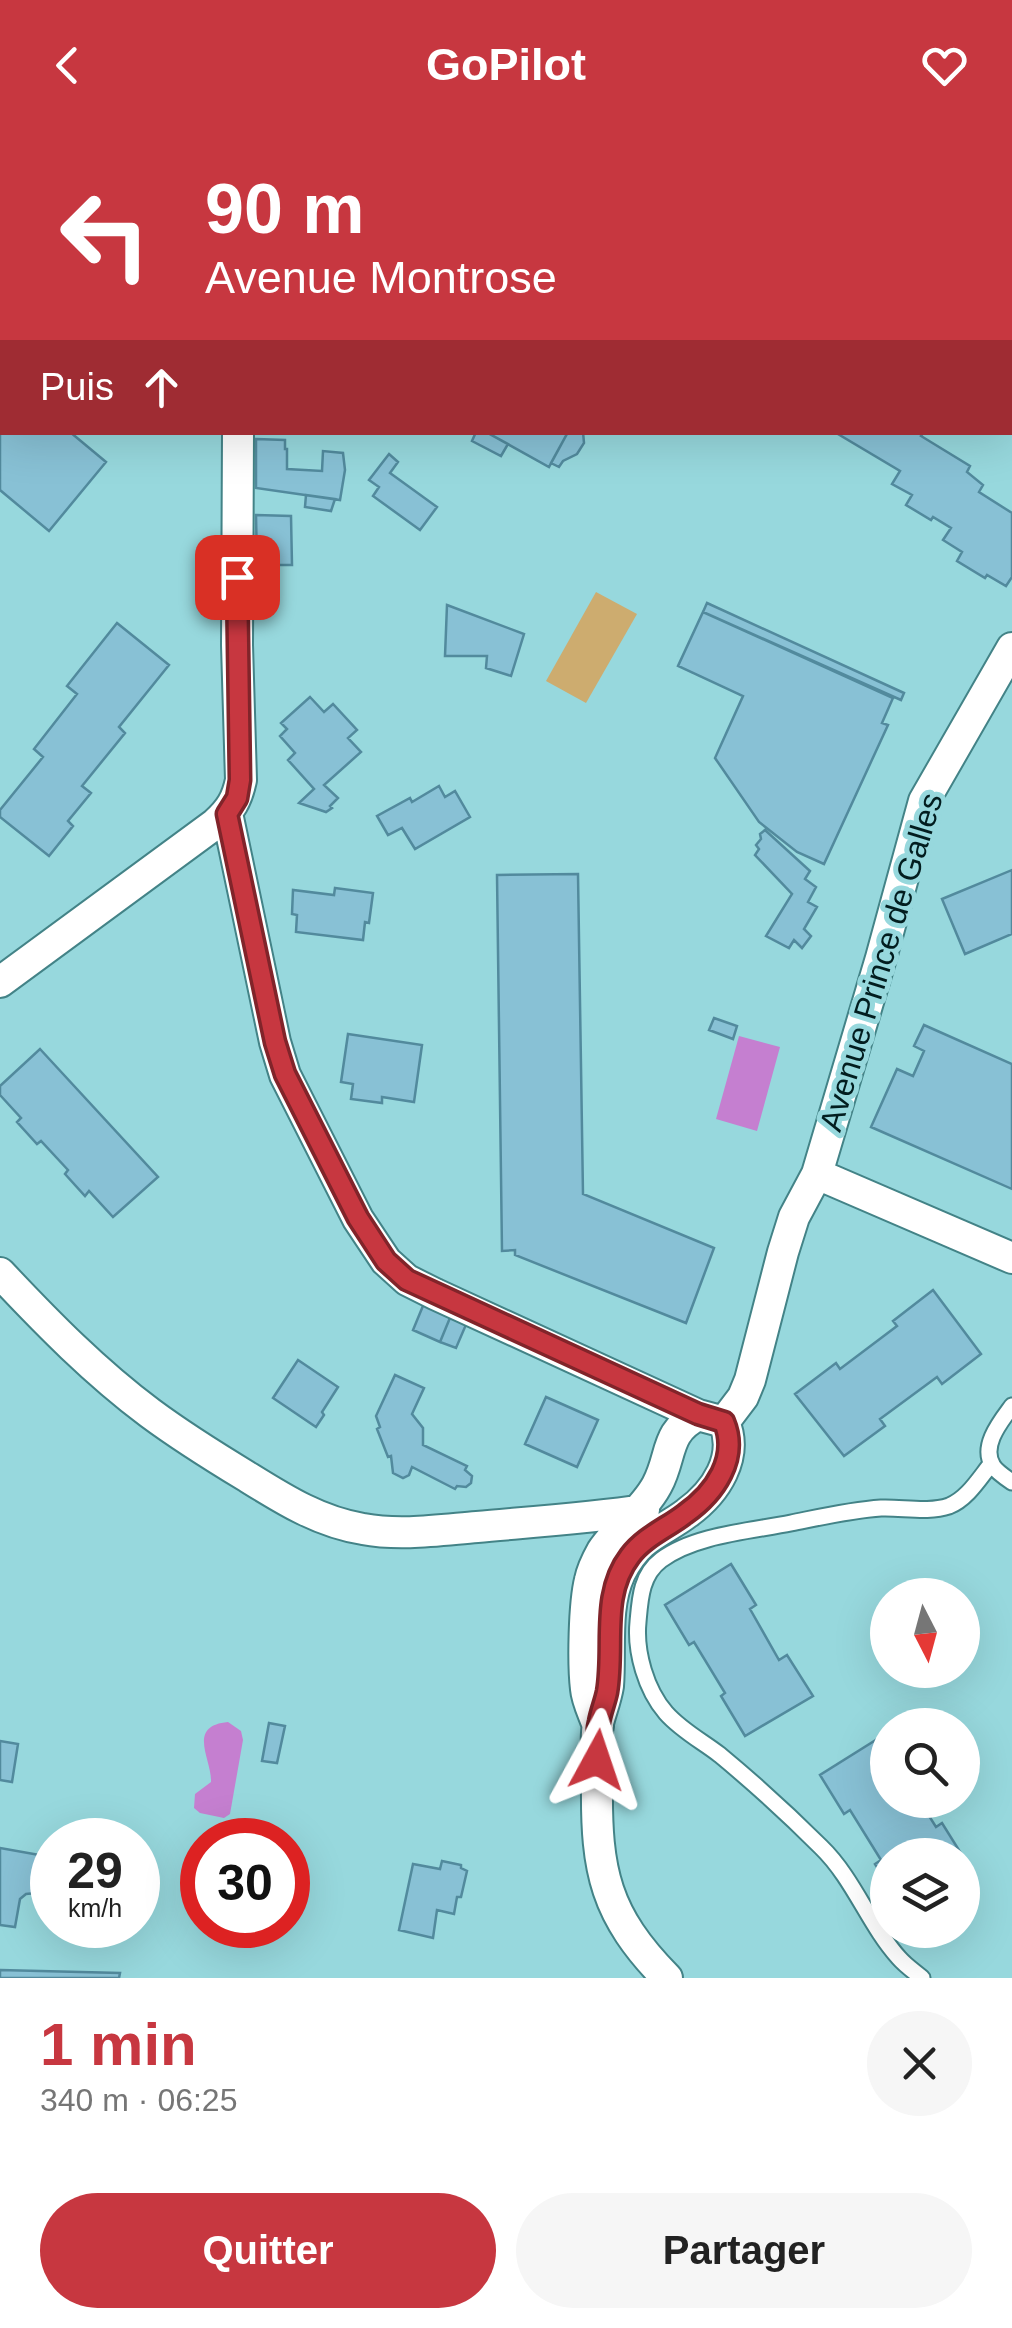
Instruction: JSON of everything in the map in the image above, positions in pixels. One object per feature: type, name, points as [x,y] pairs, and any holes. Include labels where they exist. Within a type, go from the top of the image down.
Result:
[{"type":"street","points":[[0,982],[227,814],[237,798],[238,435]]},
{"type":"street","name":"Avenue Prince de Galles","points":[[596,1564],[662,1476],[674,1436],[684,1422],[735,1409],[750,1380],[783,1252],[794,1217],[817,1174],[924,801],[1012,648]]},
{"type":"street","points":[[227,814],[285,1074],[358,1218],[386,1261],[407,1280],[434,1294],[711,1418],[730,1446],[719,1478],[702,1500],[630,1554],[615,1583],[612,1602],[608,1690],[598,1726],[600,1860],[608,1895],[622,1924],[667,1978]]},
{"type":"street","points":[[817,1174],[1012,1258]]},
{"type":"street","points":[[0,1273],[91,1365],[150,1414],[284,1500],[327,1521],[365,1530],[401,1532],[565,1519],[702,1500]]},
{"type":"street","points":[[565,1519],[582,1534],[596,1564],[588,1598],[586,1691],[598,1726]]},
{"type":"lane","points":[[1012,1406],[998,1425],[989,1448],[992,1464],[1012,1482]]},
{"type":"lane","points":[[922,1978],[899,1958],[825,1850],[718,1753],[688,1734],[665,1712],[642,1664],[637,1630],[640,1593],[648,1574],[678,1550],[713,1538],[838,1514],[879,1508],[938,1508],[965,1496],[992,1464]]},
{"type":"shaded area","points":[[596,592],[637,614],[586,703],[546,681]]},
{"type":"shaded area","points":[[739,1036],[780,1047],[757,1131],[716,1119]]},
{"type":"shaded area","points":[[228,1722],[241,1731],[243,1740],[230,1814],[224,1818],[194,1808],[195,1794],[211,1782],[204,1737],[215,1725]]},
{"type":"building","points":[[0,435],[74,435],[106,462],[49,531],[0,490]]},
{"type":"building","points":[[475,435],[492,435],[508,444],[501,456],[472,441]]},
{"type":"building","points":[[491,435],[566,435],[549,467]]},
{"type":"building","points":[[566,435],[583,435],[584,443],[577,454],[559,467],[551,463]]},
{"type":"building","points":[[840,435],[922,435],[970,466],[967,472],[983,485],[979,492],[1012,513],[1012,577],[1006,586],[957,561],[962,552],[943,540],[951,528],[906,505],[912,495],[892,484],[900,471]]},
{"type":"building","points":[[256,439],[285,440],[287,469],[322,471],[323,451],[343,453],[345,470],[340,500],[256,488]]},
{"type":"building","points":[[389,454],[398,462],[390,473],[437,507],[420,530],[373,496],[379,487],[369,480]]},
{"type":"building","points":[[306,495],[335,499],[331,511],[305,507]]},
{"type":"building","points":[[256,515],[291,516],[292,565],[257,565]]},
{"type":"building","points":[[707,603],[904,693],[901,700],[703,612]]},
{"type":"building","points":[[447,605],[524,634],[511,676],[486,668],[487,656],[445,656]]},
{"type":"building","points":[[703,612],[893,698],[882,723],[888,725],[824,864],[797,852],[759,822],[715,758],[743,696],[678,666]]},
{"type":"building","points":[[117,623],[169,665],[119,727],[125,733],[82,786],[91,793],[68,821],[73,826],[49,856],[0,817],[0,810],[43,757],[34,749],[77,694],[67,686]]},
{"type":"building","points":[[310,697],[324,712],[333,704],[357,730],[348,738],[361,752],[324,785],[338,798],[326,812],[299,803],[314,789],[288,760],[295,753],[280,736],[287,729],[281,723]]},
{"type":"building","points":[[439,786],[445,797],[455,791],[470,817],[415,849],[402,828],[388,835],[377,816]]},
{"type":"building","points":[[765,830],[810,871],[805,879],[816,887],[808,902],[817,907],[804,929],[811,936],[802,948],[794,940],[789,948],[766,936],[792,894],[755,855],[760,834]]},
{"type":"building","points":[[1012,870],[1012,934],[965,954],[942,899]]},
{"type":"building","points":[[578,874],[583,1194],[714,1248],[686,1323],[515,1255],[515,1250],[502,1251],[497,875]]},
{"type":"building","points":[[335,888],[373,893],[363,940],[296,932],[293,890],[334,895]]},
{"type":"building","points":[[714,1018],[737,1026],[733,1039],[709,1030]]},
{"type":"building","points":[[924,1025],[1012,1064],[1012,1189],[871,1127],[897,1069],[913,1076],[924,1051],[914,1046]]},
{"type":"building","points":[[348,1034],[422,1045],[414,1102],[382,1097],[382,1103],[351,1099],[353,1084],[341,1082]]},
{"type":"building","points":[[40,1049],[158,1177],[113,1217],[89,1191],[85,1196],[65,1174],[68,1170],[17,1122],[21,1118],[0,1095],[0,1086]]},
{"type":"building","points":[[933,1290],[981,1354],[942,1384],[937,1377],[880,1419],[885,1426],[844,1456],[795,1394],[836,1363],[840,1369],[897,1326],[893,1321]]},
{"type":"building","points":[[425,1301],[452,1313],[440,1342],[413,1330]]},
{"type":"building","points":[[452,1313],[468,1320],[456,1348],[440,1342]]},
{"type":"building","points":[[298,1360],[338,1387],[316,1427],[273,1398]]},
{"type":"building","points":[[395,1375],[424,1388],[412,1414],[423,1428],[423,1445],[467,1466],[465,1470],[472,1476],[466,1487],[455,1489],[412,1467],[403,1478],[393,1473],[376,1416]]},
{"type":"building","points":[[546,1397],[598,1420],[577,1467],[525,1444]]},
{"type":"building","points":[[731,1564],[756,1605],[750,1609],[779,1660],[787,1655],[813,1696],[745,1736],[694,1642],[689,1645],[665,1605]]},
{"type":"building","points":[[269,1723],[285,1726],[277,1763],[262,1761]]},
{"type":"building","points":[[0,1741],[18,1744],[12,1782],[0,1780]]},
{"type":"building","points":[[870,1744],[870,1818],[930,1818],[936,1827],[942,1823],[951,1838],[870,1838],[870,1842],[850,1810],[844,1814],[820,1775]]},
{"type":"building","points":[[0,1848],[30,1853],[30,1894],[20,1899],[15,1927],[0,1925]]},
{"type":"building","points":[[442,1861],[461,1865],[467,1871],[454,1914],[437,1910],[433,1938],[399,1930],[413,1864],[440,1869]]},
{"type":"building","points":[[0,1970],[120,1973],[119,1978],[0,1978]]},
{"type":"route","points":[[237,577],[240,780],[237,798],[227,814],[234,852],[285,1074],[358,1218],[386,1261],[407,1280],[698,1414],[724,1422],[728,1433],[728,1460],[708,1494],[630,1554],[615,1583],[608,1690],[598,1726],[597,1760]]}]
